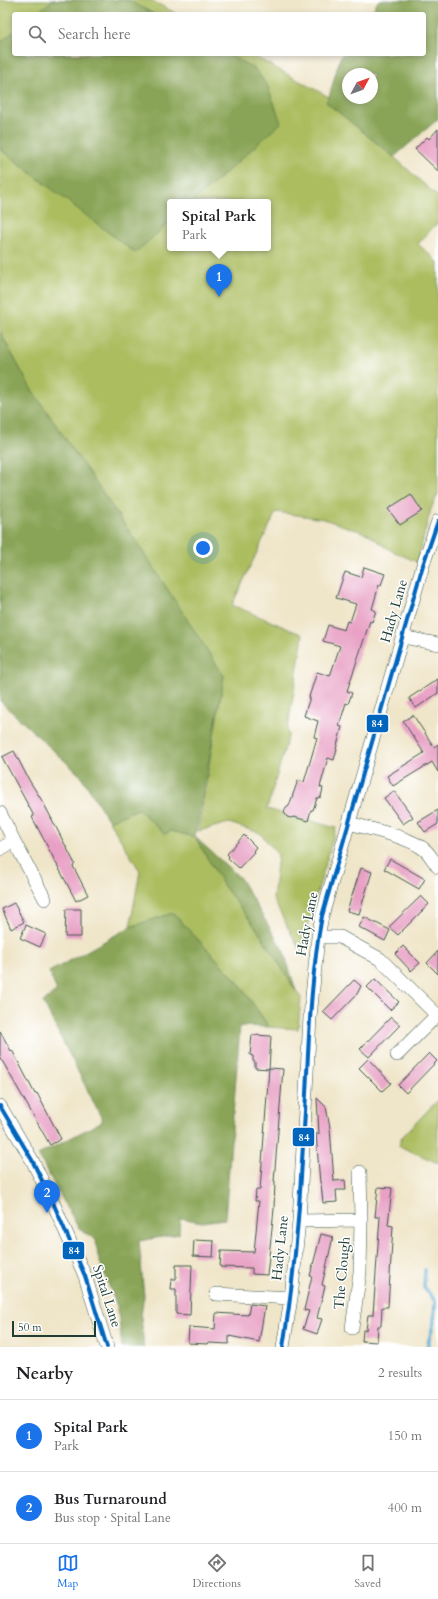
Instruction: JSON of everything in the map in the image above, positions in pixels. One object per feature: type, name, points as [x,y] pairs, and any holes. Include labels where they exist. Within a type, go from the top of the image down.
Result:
[{"type":"street","name":"Hady Lane","points":[[283,1347],[291,1298],[299,1221],[310,1017],[318,937],[322,916],[438,521]]},
{"type":"street","points":[[403,637],[438,644]]},
{"type":"street","points":[[0,813],[45,899]]},
{"type":"street","points":[[349,823],[398,837],[416,844],[425,850],[438,867]]},
{"type":"street","points":[[0,849],[14,841]]},
{"type":"street","points":[[318,937],[340,936],[380,959],[437,1016],[397,1055]]},
{"type":"street","name":"Spital Lane","points":[[0,1106],[32,1160],[54,1205],[85,1276],[106,1347]]},
{"type":"street","name":"The Clough","points":[[352,1328],[360,1272],[362,1220],[360,1172]]},
{"type":"street","name":"The Clough","points":[[299,1221],[362,1220]]},
{"type":"street","points":[[216,1294],[291,1298]]},
{"type":"green space","points":[[0,0],[151,0],[173,12],[12,12],[12,56],[254,56],[329,97],[326,102],[394,157],[438,197],[438,222],[418,244],[438,262],[438,494],[431,509],[417,562],[390,550],[368,534],[324,519],[276,512],[232,605],[303,635],[287,733],[289,734],[267,809],[336,828],[308,924],[303,956],[273,899],[278,855],[260,833],[229,823],[198,831],[224,676],[30,387],[0,332]]},
{"type":"green space","points":[[53,0],[128,0],[150,12],[38,12]]},
{"type":"green space","points":[[379,0],[438,0],[438,119],[394,157],[326,102],[329,97],[342,56],[426,56],[426,12],[371,12]]},
{"type":"green space","points":[[12,33],[12,56],[232,56],[255,69],[268,87],[281,123],[196,199],[167,199],[167,225],[135,253],[0,149],[0,43]]},
{"type":"green space","points":[[0,332],[30,387],[138,544],[224,676],[195,837],[171,831],[165,834],[138,809],[109,821],[81,776],[0,701]]},
{"type":"green space","points":[[138,809],[165,834],[171,831],[195,837],[224,886],[259,932],[301,998],[298,1029],[269,1027],[238,982],[173,913],[130,927],[140,871],[109,821]]},
{"type":"green space","points":[[195,837],[240,878],[284,952],[296,991],[259,932],[224,886]]},
{"type":"green space","points":[[173,913],[238,982],[269,1027],[240,1026],[225,1219],[202,1222],[180,1218],[179,1234],[139,1241],[144,1296],[141,1316],[144,1347],[122,1347],[118,1309],[98,1257],[96,1240],[79,1229],[38,1155],[103,1121],[43,1002],[57,991],[49,972],[130,927]]},
{"type":"green space","points":[[438,1100],[438,1163],[399,1146],[401,1138]]},
{"type":"building","points":[[438,129],[438,171],[415,149],[427,137],[429,139]]},
{"type":"building","points":[[411,494],[422,511],[400,525],[388,509]]},
{"type":"building","points":[[364,567],[385,574],[381,585],[379,585],[372,609],[376,611],[372,622],[370,621],[347,691],[352,693],[348,704],[346,703],[339,726],[342,727],[334,760],[328,758],[320,787],[323,788],[321,797],[317,798],[313,810],[311,810],[308,821],[294,817],[287,817],[284,812],[289,806],[298,780],[304,782],[317,738],[314,737],[318,721],[304,716],[309,697],[317,672],[330,676],[340,646],[323,641],[328,625],[344,630],[347,621],[350,622],[356,604],[336,598],[345,572],[361,577]]},
{"type":"building","points":[[438,679],[438,693],[416,708],[409,698]]},
{"type":"building","points":[[413,715],[434,747],[438,744],[438,772],[432,762],[393,786],[387,776],[424,753],[403,721]]},
{"type":"building","points":[[14,751],[29,780],[44,804],[75,864],[73,866],[88,895],[76,901],[32,817],[34,816],[2,757]]},
{"type":"building","points":[[394,791],[413,817],[403,824],[384,798]]},
{"type":"building","points":[[438,810],[438,824],[425,832],[418,822]]},
{"type":"building","points":[[244,835],[256,847],[253,851],[254,852],[239,868],[228,858],[229,856],[227,854]]},
{"type":"building","points":[[390,859],[425,879],[419,889],[384,869]]},
{"type":"building","points":[[361,868],[372,872],[359,914],[347,911]]},
{"type":"building","points":[[421,896],[429,904],[398,935],[389,927]]},
{"type":"building","points":[[14,903],[24,922],[11,929],[2,909]]},
{"type":"building","points":[[66,909],[81,909],[81,937],[65,937]]},
{"type":"building","points":[[364,917],[390,930],[385,941],[359,927]]},
{"type":"building","points":[[26,925],[46,934],[40,947],[20,938]]},
{"type":"building","points":[[403,946],[420,963],[411,971],[395,954]]},
{"type":"building","points":[[438,951],[438,974],[427,963]]},
{"type":"building","points":[[375,979],[399,1002],[390,1010],[367,987]]},
{"type":"building","points":[[354,980],[361,986],[357,994],[332,1020],[323,1012]]},
{"type":"building","points":[[391,1017],[400,1025],[369,1057],[360,1049]]},
{"type":"building","points":[[0,1031],[11,1051],[12,1050],[35,1094],[37,1093],[61,1139],[50,1145],[0,1057]]},
{"type":"building","points":[[252,1035],[271,1036],[269,1069],[255,1068],[253,1056],[250,1055]]},
{"type":"building","points":[[429,1053],[437,1061],[406,1093],[398,1085]]},
{"type":"building","points":[[368,1059],[391,1083],[382,1091],[359,1068]]},
{"type":"building","points":[[269,1068],[283,1069],[274,1181],[274,1209],[267,1275],[252,1274],[252,1268],[220,1267],[221,1251],[254,1252],[259,1201],[255,1201],[256,1190],[260,1190]]},
{"type":"building","points":[[317,1098],[326,1107],[330,1128],[334,1181],[345,1180],[346,1190],[336,1190],[337,1202],[323,1203],[316,1134],[319,1134]]},
{"type":"building","points":[[378,1187],[392,1188],[388,1225],[393,1226],[388,1307],[382,1307],[381,1326],[378,1326],[377,1342],[362,1341],[363,1330],[366,1330],[368,1315],[373,1315],[380,1217],[375,1217]]},
{"type":"building","points":[[321,1234],[333,1237],[322,1285],[325,1286],[317,1318],[322,1319],[317,1334],[303,1329],[309,1311],[304,1310],[312,1276],[310,1276]]},
{"type":"building","points":[[194,1240],[214,1241],[213,1257],[193,1256]]},
{"type":"building","points":[[176,1265],[192,1265],[190,1315],[176,1314],[176,1289],[171,1289],[172,1279],[176,1279]]},
{"type":"building","points":[[250,1304],[265,1306],[259,1342],[229,1336],[229,1344],[188,1343],[189,1327],[215,1329],[216,1313],[248,1315]]},
{"type":"waterway","points":[[425,1270],[424,1287],[435,1301],[434,1322],[427,1347]]},
{"type":"transit line","name":"84","points":[[283,1347],[292,1284],[298,1221],[311,1005],[315,960],[322,916],[423,565],[438,521]]},
{"type":"transit line","name":"84","points":[[0,1106],[32,1160],[54,1205],[85,1276],[107,1347]]},
{"type":"place","name":"Spital Park","points":[[219,297]]},
{"type":"place","name":"Bus Turnaround","points":[[47,1213]]}]
